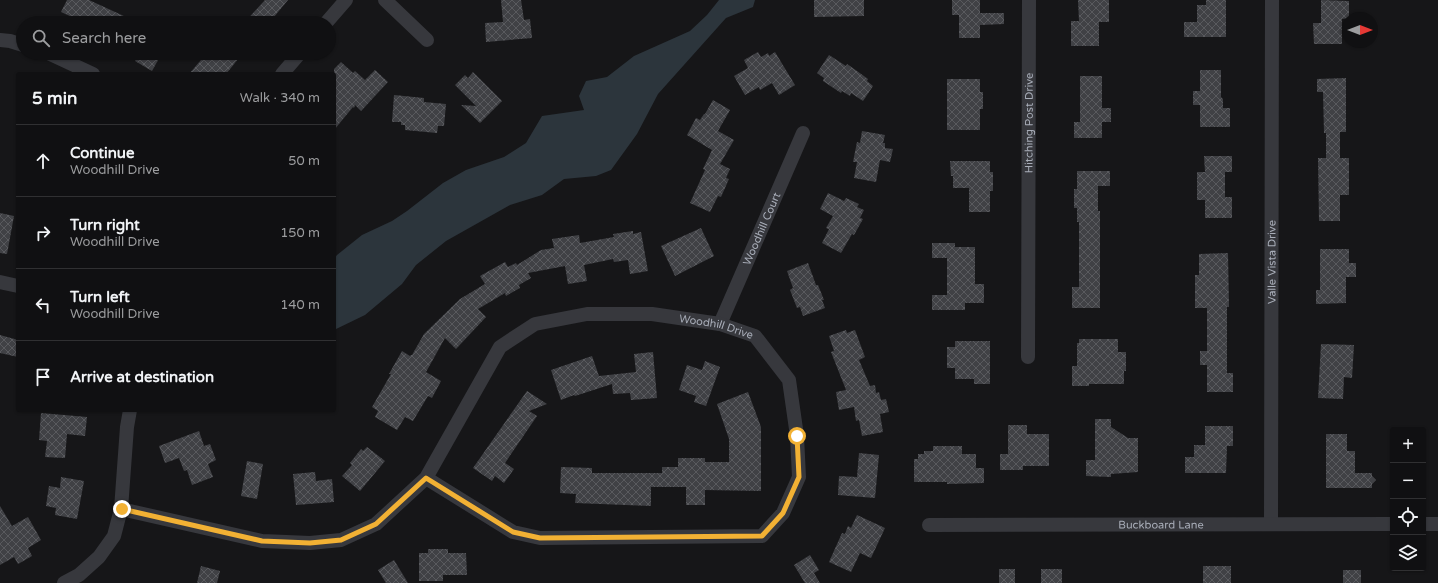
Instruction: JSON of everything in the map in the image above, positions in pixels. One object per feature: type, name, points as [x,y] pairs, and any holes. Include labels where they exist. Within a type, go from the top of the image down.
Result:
[{"type":"street","points":[[332,16],[346,0]]},
{"type":"street","points":[[385,0],[427,40]]},
{"type":"street","name":"Hitching Post Drive","points":[[1028,357],[1029,0]]},
{"type":"street","name":"Valle Vista Drive","points":[[1271,524],[1272,0]]},
{"type":"street","points":[[0,40],[16,43]]},
{"type":"street","points":[[63,60],[89,72]]},
{"type":"street","points":[[284,72],[294,60]]},
{"type":"street","name":"Woodhill Court","points":[[720,324],[803,133]]},
{"type":"street","points":[[0,282],[16,286]]},
{"type":"street","name":"Woodhill Drive","points":[[122,509],[262,541],[310,543],[341,540],[376,524],[426,478],[500,347],[535,324],[587,314],[652,314],[720,324],[755,336],[789,380],[797,436],[799,477],[783,513],[762,536],[540,538],[513,532],[426,478]]},
{"type":"street","points":[[64,583],[79,575],[99,557],[114,536],[122,509],[127,427],[130,412]]},
{"type":"street","name":"Buckboard Lane","points":[[929,525],[1390,524]]},
{"type":"street","points":[[1426,524],[1438,524]]},
{"type":"shaded area","points":[[719,0],[755,0],[753,7],[726,18],[658,94],[637,134],[611,170],[596,176],[564,179],[542,195],[510,205],[446,241],[416,265],[402,284],[365,315],[336,329],[337,255],[362,235],[392,221],[407,211],[443,183],[466,170],[504,157],[526,143],[542,116],[584,110],[579,96],[586,81],[607,77],[634,56],[690,31],[707,15]]},
{"type":"building","points":[[67,0],[89,0],[124,16],[70,16],[61,12]]},
{"type":"building","points":[[265,0],[288,0],[275,16],[250,16]]},
{"type":"building","points":[[501,0],[521,0],[524,20],[530,19],[532,38],[486,42],[485,23],[503,22]]},
{"type":"building","points":[[814,0],[864,0],[864,16],[814,17]]},
{"type":"building","points":[[952,0],[980,0],[980,13],[1004,13],[1004,24],[980,25],[980,38],[959,38],[959,15],[952,15]]},
{"type":"building","points":[[1078,0],[1109,0],[1109,22],[1099,22],[1099,46],[1071,46],[1071,21],[1079,21]]},
{"type":"building","points":[[1206,0],[1226,0],[1226,37],[1184,37],[1184,22],[1197,22],[1197,5],[1206,5]]},
{"type":"building","points":[[1321,0],[1349,1],[1349,12],[1342,12],[1342,44],[1314,44],[1313,23],[1321,23]]},
{"type":"building","points":[[758,52],[761,57],[768,53],[769,56],[775,52],[795,85],[779,95],[772,83],[760,90],[759,87],[745,95],[734,76],[748,68],[744,60]]},
{"type":"building","points":[[829,55],[846,66],[847,64],[868,79],[867,81],[873,86],[863,101],[851,93],[850,96],[842,91],[841,93],[823,81],[824,78],[817,73]]},
{"type":"building","points":[[136,60],[158,60],[152,71]]},
{"type":"building","points":[[201,60],[237,60],[228,72],[191,72]]},
{"type":"building","points":[[341,62],[353,73],[355,71],[365,80],[375,70],[388,82],[361,111],[355,105],[336,128],[336,72],[334,72],[334,69]]},
{"type":"building","points":[[1200,70],[1221,70],[1221,97],[1223,99],[1223,108],[1230,108],[1230,127],[1200,127],[1200,105],[1193,105],[1193,91],[1200,91]]},
{"type":"building","points":[[473,72],[502,101],[480,123],[461,105],[476,106],[455,85],[465,75],[468,78]]},
{"type":"building","points":[[1080,76],[1102,76],[1102,108],[1111,108],[1111,122],[1102,122],[1102,138],[1074,138],[1074,122],[1080,122]]},
{"type":"building","points":[[1346,78],[1346,132],[1340,132],[1340,158],[1349,158],[1349,195],[1340,195],[1340,221],[1319,221],[1318,158],[1326,158],[1326,133],[1324,133],[1323,92],[1317,92],[1317,79]]},
{"type":"building","points":[[947,79],[980,79],[980,92],[983,92],[983,109],[980,109],[980,130],[947,130]]},
{"type":"building","points":[[394,95],[424,98],[424,102],[446,104],[444,126],[438,126],[437,133],[405,130],[405,125],[401,125],[401,122],[392,122]]},
{"type":"building","points":[[713,100],[730,110],[718,131],[734,140],[720,164],[730,169],[726,178],[729,179],[721,197],[718,196],[710,212],[690,203],[705,170],[703,169],[712,150],[687,135],[696,118],[700,120]]},
{"type":"building","points":[[862,131],[885,135],[883,143],[885,143],[885,148],[893,149],[890,162],[880,160],[876,182],[854,178],[857,162],[853,162],[857,142],[860,143]]},
{"type":"building","points":[[1204,156],[1232,156],[1232,172],[1225,172],[1225,197],[1232,197],[1232,218],[1205,218],[1205,200],[1197,200],[1197,172],[1205,172]]},
{"type":"building","points":[[950,161],[990,161],[990,172],[993,172],[993,191],[990,191],[990,212],[969,212],[969,188],[953,188],[953,176],[951,176]]},
{"type":"building","points":[[1077,171],[1110,171],[1110,186],[1098,186],[1098,211],[1100,211],[1100,308],[1072,308],[1072,287],[1079,287],[1079,222],[1077,222],[1077,208],[1074,208],[1074,189],[1077,189]]},
{"type":"building","points":[[828,193],[844,201],[846,198],[859,204],[857,207],[864,210],[860,218],[863,219],[841,253],[822,243],[829,229],[826,228],[833,216],[820,209]]},
{"type":"building","points":[[0,213],[14,216],[7,254],[0,253]]},
{"type":"building","points":[[701,228],[714,256],[675,276],[661,246]]},
{"type":"building","points":[[633,231],[633,234],[641,232],[648,271],[630,274],[628,260],[614,262],[613,259],[584,265],[587,281],[568,284],[565,266],[528,273],[531,278],[519,285],[520,288],[506,296],[505,293],[478,309],[486,317],[456,349],[445,338],[426,372],[441,381],[432,398],[428,396],[413,421],[405,417],[397,430],[375,417],[378,411],[372,407],[402,351],[410,356],[412,355],[424,334],[460,299],[485,284],[480,276],[505,262],[508,267],[516,263],[517,265],[541,250],[554,248],[552,239],[579,235],[580,243],[614,237],[613,234]]},
{"type":"building","points":[[932,243],[955,243],[955,247],[975,247],[975,284],[984,284],[984,303],[965,303],[965,310],[932,310],[932,295],[947,295],[947,258],[932,258]]},
{"type":"building","points":[[1320,249],[1349,249],[1349,263],[1356,263],[1356,277],[1346,277],[1346,303],[1316,304],[1316,290],[1320,290]]},
{"type":"building","points":[[1228,253],[1229,307],[1227,307],[1227,373],[1233,373],[1233,392],[1207,392],[1207,365],[1200,365],[1200,351],[1207,351],[1207,308],[1195,308],[1195,275],[1199,275],[1199,254]]},
{"type":"building","points":[[808,263],[816,285],[818,285],[824,300],[822,300],[825,308],[803,316],[800,307],[797,308],[790,290],[793,288],[787,271]]},
{"type":"building","points":[[846,330],[847,333],[855,330],[865,357],[859,360],[870,386],[875,385],[876,393],[879,392],[881,400],[886,399],[889,412],[880,414],[883,432],[862,436],[859,420],[856,421],[854,407],[839,410],[836,392],[846,390],[831,352],[834,351],[829,336]]},
{"type":"building","points":[[0,335],[16,339],[16,357],[0,353]]},
{"type":"building","points":[[1079,339],[1118,339],[1118,352],[1126,352],[1124,384],[1089,384],[1089,386],[1072,386],[1072,366],[1077,366],[1077,343],[1079,343]]},
{"type":"building","points":[[955,341],[990,341],[990,384],[974,384],[974,379],[955,379],[955,368],[947,368],[947,347],[955,347]]},
{"type":"building","points":[[1321,344],[1354,345],[1352,378],[1344,377],[1343,399],[1318,398]]},
{"type":"building","points":[[653,352],[657,398],[631,400],[630,393],[613,394],[612,384],[561,400],[551,370],[592,356],[599,376],[636,372],[634,354]]},
{"type":"building","points":[[705,361],[720,367],[706,406],[694,402],[696,396],[679,390],[687,365],[702,370]]},
{"type":"building","points":[[527,391],[547,404],[529,411],[537,416],[505,463],[514,469],[504,483],[495,476],[492,481],[473,468]]},
{"type":"building","points":[[748,392],[761,427],[761,491],[705,490],[705,505],[686,505],[686,487],[651,487],[651,506],[575,503],[576,494],[560,493],[561,467],[592,468],[592,473],[662,473],[662,467],[678,467],[678,458],[705,458],[705,462],[729,462],[729,439],[717,404]]},
{"type":"building","points":[[41,413],[87,417],[85,436],[67,434],[65,458],[45,457],[47,441],[39,440]]},
{"type":"building","points":[[1095,419],[1111,419],[1111,427],[1128,438],[1138,438],[1138,472],[1111,474],[1111,477],[1086,476],[1086,460],[1095,460]]},
{"type":"building","points":[[1008,425],[1027,425],[1027,434],[1049,434],[1049,466],[1023,466],[1023,470],[1000,470],[1000,454],[1008,454]]},
{"type":"building","points":[[1205,426],[1233,426],[1233,446],[1227,446],[1226,473],[1185,473],[1185,457],[1194,457],[1194,445],[1205,445]]},
{"type":"building","points":[[199,431],[204,446],[210,444],[216,460],[208,464],[213,477],[192,485],[187,470],[184,471],[179,458],[165,463],[159,446]]},
{"type":"building","points":[[1326,434],[1347,434],[1347,451],[1355,451],[1355,473],[1372,473],[1372,476],[1376,480],[1372,484],[1372,488],[1326,488]]},
{"type":"building","points":[[933,446],[962,446],[962,454],[976,454],[976,468],[984,468],[984,483],[947,484],[947,482],[914,482],[914,459],[918,459],[918,454],[924,454],[924,451],[933,451]]},
{"type":"building","points":[[367,447],[385,461],[360,491],[342,476],[352,465],[350,463],[361,449],[363,451]]},
{"type":"building","points":[[859,453],[879,455],[875,498],[838,495],[839,476],[857,477]]},
{"type":"building","points":[[247,461],[263,464],[257,499],[241,496]]},
{"type":"building","points":[[315,472],[316,481],[332,479],[334,502],[296,505],[293,474]]},
{"type":"building","points":[[61,477],[84,481],[77,519],[55,515],[56,508],[46,506],[49,486],[60,488]]},
{"type":"building","points":[[0,506],[12,526],[28,517],[41,540],[28,548],[32,556],[18,564],[14,557],[0,565]]},
{"type":"building","points":[[857,515],[885,528],[871,558],[860,553],[851,572],[829,562],[842,533],[845,534],[848,526],[851,528]]},
{"type":"building","points":[[428,549],[448,549],[448,553],[466,553],[467,575],[443,575],[443,581],[419,581],[419,553],[428,553]]},
{"type":"building","points":[[810,555],[819,570],[814,573],[820,583],[805,583],[794,565]]},
{"type":"building","points":[[394,560],[408,583],[386,583],[378,570]]},
{"type":"building","points":[[201,566],[220,571],[217,583],[197,583]]},
{"type":"building","points":[[1203,566],[1231,566],[1231,583],[1203,583]]},
{"type":"building","points":[[999,569],[1015,569],[1015,583],[999,583]]},
{"type":"building","points":[[1041,569],[1062,569],[1062,583],[1041,583]]},
{"type":"building","points":[[1343,570],[1361,570],[1361,583],[1343,583]]},
{"type":"route","points":[[122,509],[262,541],[310,543],[341,540],[376,524],[426,478],[513,532],[540,538],[762,536],[783,513],[799,477],[797,436]]}]
